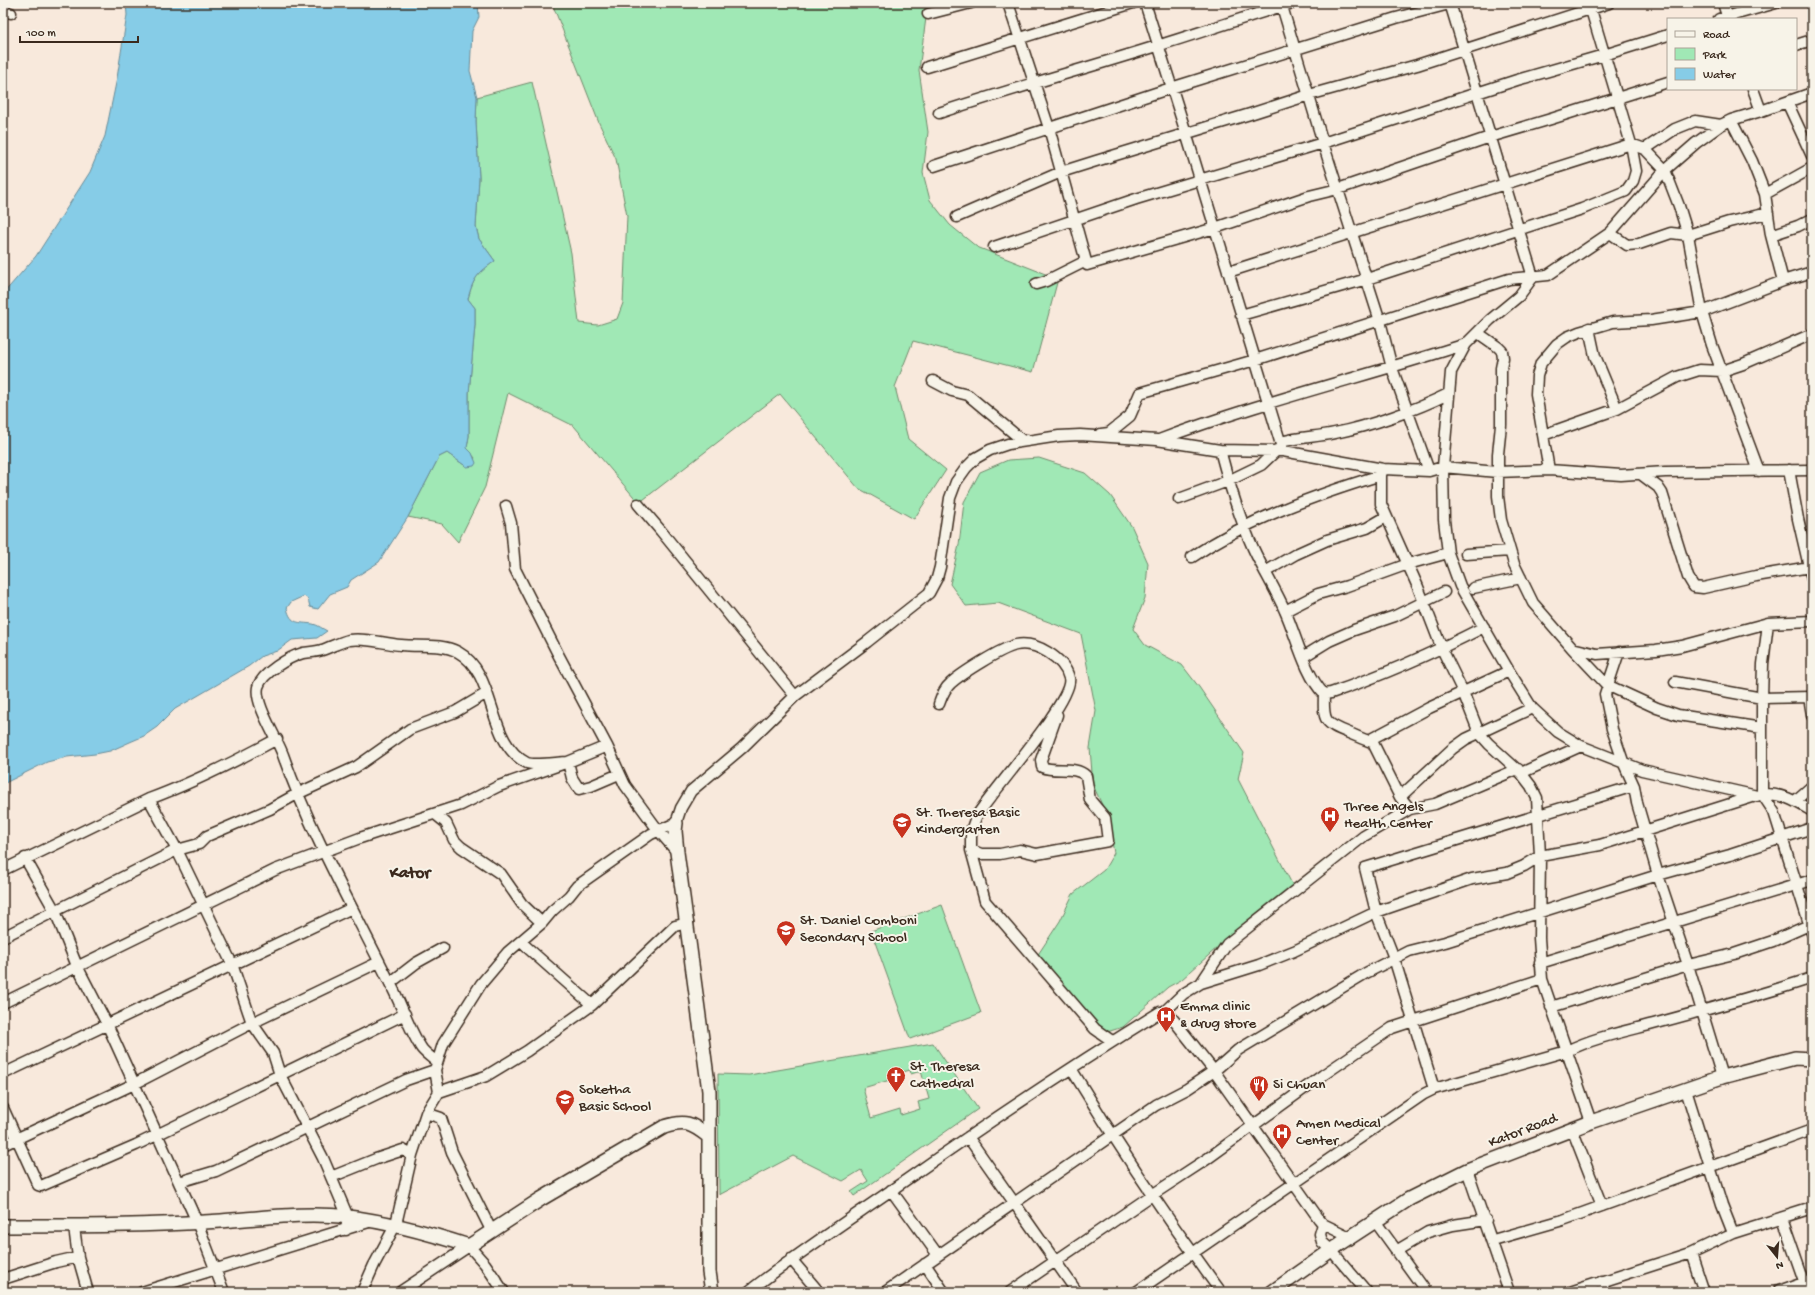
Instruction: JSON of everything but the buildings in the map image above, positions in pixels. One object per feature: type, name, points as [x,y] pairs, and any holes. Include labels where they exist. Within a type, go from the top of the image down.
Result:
[{"type":"street","points":[[928,14],[971,3]]},
{"type":"street","points":[[1008,3],[1021,38],[1049,128],[1087,265],[1215,228],[1490,137],[1667,82]]},
{"type":"street","points":[[927,67],[1133,3]]},
{"type":"street","points":[[1145,3],[1215,228],[1268,403],[1280,448]]},
{"type":"street","points":[[939,113],[1035,82],[1158,46],[1281,4],[1293,3]]},
{"type":"street","points":[[934,166],[1171,88],[1396,18],[1451,3],[1533,277]]},
{"type":"street","points":[[957,217],[1061,172],[1250,114],[1308,94],[1417,65],[1590,6],[1609,3]]},
{"type":"street","points":[[1723,3],[1725,18],[1776,3]]},
{"type":"street","points":[[1281,4],[1323,143],[1380,321],[1392,368],[1428,471]]},
{"type":"street","points":[[1241,315],[1367,279],[1589,207],[1626,191],[1633,181],[1636,171],[1631,144],[1590,6]]},
{"type":"street","points":[[994,247],[1075,219],[1323,143],[1477,93],[1667,35]]},
{"type":"street","points":[[1797,44],[1812,40]]},
{"type":"street","points":[[1754,90],[1761,111]]},
{"type":"street","points":[[932,381],[952,391],[968,395],[1022,441],[1109,433],[1130,416],[1140,393],[1255,360],[1509,279],[1548,275],[1562,267],[1576,255],[1610,232],[1665,170],[1696,143],[1721,125],[1731,120],[1812,93]]},
{"type":"street","points":[[1788,102],[1812,156]]},
{"type":"street","points":[[1731,120],[1752,161],[1765,194],[1771,235],[1783,281]]},
{"type":"street","points":[[1645,149],[1675,129],[1695,121],[1721,125]]},
{"type":"street","points":[[1228,272],[1504,183],[1631,144],[1645,149],[1665,170],[1688,235],[1702,312],[1759,471]]},
{"type":"street","points":[[1765,194],[1812,168]]},
{"type":"street","points":[[1610,232],[1627,245],[1639,244],[1671,232],[1688,235],[1729,222],[1768,213]]},
{"type":"street","points":[[1771,235],[1798,226],[1812,219]]},
{"type":"street","points":[[1036,284],[1046,282],[1086,261]]},
{"type":"street","points":[[1549,470],[1536,394],[1537,376],[1541,363],[1557,344],[1567,337],[1589,328],[1612,322],[1656,320],[1702,312],[1783,281],[1812,272]]},
{"type":"street","points":[[1533,277],[1519,296],[1466,344],[1451,372],[1443,467],[1444,520],[1448,553],[1460,586],[1532,708],[1558,732],[1581,746],[1642,770],[1759,795],[1778,795],[1796,801],[1812,811]]},
{"type":"street","points":[[1589,328],[1595,356],[1617,409]]},
{"type":"street","points":[[1478,333],[1502,351],[1501,425],[1497,472],[1501,520],[1514,564],[1533,603],[1607,685],[1657,708],[1678,715],[1762,728]]},
{"type":"street","points":[[1543,435],[1617,409],[1677,377],[1699,370],[1722,371],[1743,364],[1812,334]]},
{"type":"street","points":[[1157,440],[1214,419],[1392,368],[1466,344]]},
{"type":"street","points":[[1179,498],[1228,481],[1261,465],[1280,448],[1297,437],[1334,434],[1351,430],[1407,411],[1448,394]]},
{"type":"street","points":[[712,1292],[709,1272],[709,1091],[688,923],[677,852],[675,831],[680,808],[691,791],[742,748],[795,696],[929,593],[937,578],[940,567],[950,498],[956,482],[966,468],[976,458],[990,450],[1022,441],[1080,435],[1157,440],[1220,450],[1280,448],[1382,472],[1428,471],[1443,467],[1497,472],[1549,470],[1594,474],[1642,475],[1665,472],[1812,470]]},
{"type":"street","points":[[1220,450],[1228,481],[1244,528],[1286,611],[1303,657],[1318,688],[1324,694],[1324,713],[1326,721],[1332,726],[1372,742],[1400,797],[1410,809]]},
{"type":"street","points":[[1789,470],[1798,519],[1812,578]]},
{"type":"street","points":[[1382,472],[1381,504],[1408,564],[1442,648],[1463,692],[1479,733],[1519,771],[1531,786],[1537,798],[1540,856],[1540,963],[1542,979],[1591,1122]]},
{"type":"street","points":[[1192,557],[1216,541],[1244,528],[1319,495],[1382,472]]},
{"type":"street","points":[[1642,475],[1658,487],[1662,494],[1688,578],[1694,587],[1703,588],[1756,576],[1810,567]]},
{"type":"street","points":[[638,504],[795,696]]},
{"type":"street","points":[[506,506],[511,523],[515,569],[607,746],[625,785],[658,830],[677,852]]},
{"type":"street","points":[[1265,572],[1296,554],[1327,540],[1367,528],[1386,517]]},
{"type":"street","points":[[1466,554],[1510,551]]},
{"type":"street","points":[[1286,611],[1318,594],[1408,564],[1448,553]]},
{"type":"street","points":[[1473,588],[1521,578]]},
{"type":"street","points":[[1303,657],[1329,640],[1396,616],[1444,592]]},
{"type":"street","points":[[1572,648],[1597,654],[1656,650],[1682,646],[1768,623],[1812,621]]},
{"type":"street","points":[[1551,1007],[1688,965],[1734,954],[1811,929],[1774,812],[1759,795],[1763,664],[1768,623]]},
{"type":"street","points":[[1324,694],[1364,682],[1442,648],[1484,627]]},
{"type":"street","points":[[436,1066],[422,1048],[297,794],[277,739],[271,729],[258,698],[258,686],[262,680],[279,665],[294,656],[324,649],[346,640],[373,640],[401,646],[429,646],[457,652],[468,659],[475,668],[487,693],[495,718],[507,744],[521,758],[529,764],[568,762]]},
{"type":"street","points":[[939,704],[942,694],[951,683],[1004,649],[1018,645],[1037,646],[1052,656],[1064,668],[1069,677],[1070,684],[1062,700],[1041,762],[1044,768],[1078,771],[1086,776],[1090,800],[1105,818],[1108,841],[1037,854],[1020,850],[1000,854],[981,854],[971,850]]},
{"type":"street","points":[[1619,652],[1605,694],[1608,711],[1624,764],[1634,786],[1637,803],[1658,875],[1688,965],[1722,1077]]},
{"type":"street","points":[[1372,742],[1371,739],[1429,708],[1509,671]]},
{"type":"street","points":[[1675,682],[1762,698],[1810,697],[1812,715]]},
{"type":"street","points":[[3,937],[177,850],[199,844],[207,836],[270,809],[297,794],[356,767],[410,729],[455,712],[487,693]]},
{"type":"street","points":[[1062,700],[1006,778],[979,811],[971,831],[971,850],[985,902],[1095,1029],[1112,1042]]},
{"type":"street","points":[[1400,797],[1452,749],[1466,739],[1532,708]]},
{"type":"street","points":[[3,870],[149,799],[244,757],[277,739]]},
{"type":"street","points":[[3,1003],[275,870],[360,838],[461,805],[498,786],[568,762],[607,746]]},
{"type":"street","points":[[1201,983],[1228,944],[1364,836],[1410,809],[1435,804],[1581,746]]},
{"type":"street","points":[[568,762],[572,778],[579,789],[591,786],[619,774]]},
{"type":"street","points":[[1434,1089],[1394,958],[1376,912],[1365,868],[1634,786]]},
{"type":"street","points":[[1796,801],[1812,786]]},
{"type":"street","points":[[748,1292],[791,1259],[968,1137],[1072,1070],[1112,1042],[1160,1012],[1164,1012],[1183,994],[1201,983],[1258,965],[1294,951],[1376,912],[1472,879],[1507,873],[1524,866],[1540,856],[1600,845],[1759,795]]},
{"type":"street","points":[[149,799],[177,850],[232,964],[252,1023],[273,1053],[280,1075],[308,1128],[331,1177],[348,1217],[346,1230]]},
{"type":"street","points":[[434,814],[446,823],[454,840],[461,847],[502,874],[522,904],[542,923]]},
{"type":"street","points":[[362,1292],[374,1264],[396,1224],[412,1155],[426,1113],[439,1092],[436,1066],[443,1044],[481,984],[508,952],[542,923],[552,910],[569,896],[578,886],[658,830],[676,823]]},
{"type":"street","points":[[885,1292],[1156,1105],[1187,1089],[1214,1071],[1238,1050],[1366,973],[1394,958],[1409,951],[1658,875],[1730,855],[1812,828]]},
{"type":"street","points":[[25,858],[55,911],[77,966],[107,1024],[158,1135],[197,1222],[224,1292]]},
{"type":"street","points":[[1540,963],[1812,880]]},
{"type":"street","points":[[3,1074],[352,908]]},
{"type":"street","points":[[439,1092],[486,1076],[527,1051],[592,1005],[675,926],[688,923]]},
{"type":"street","points":[[521,942],[592,1005]]},
{"type":"street","points":[[390,982],[416,963],[443,948]]},
{"type":"street","points":[[3,1145],[134,1084],[252,1023],[379,962]]},
{"type":"street","points":[[1136,1292],[1293,1183],[1434,1089],[1567,1051],[1580,1044],[1776,990],[1812,978]]},
{"type":"street","points":[[1010,1292],[1152,1194],[1207,1159],[1323,1075],[1392,1028],[1542,979]]},
{"type":"street","points":[[1164,1012],[1168,1013],[1214,1071],[1323,1224],[1350,1237]]},
{"type":"street","points":[[3,1108],[30,1170],[38,1185],[41,1186],[158,1135],[405,1014]]},
{"type":"street","name":"Kator Road","points":[[1272,1292],[1350,1237],[1414,1196],[1467,1170],[1591,1122],[1722,1077],[1795,1058],[1812,1059]]},
{"type":"street","points":[[179,1182],[216,1171],[436,1066]]},
{"type":"street","points":[[1072,1070],[1112,1136],[1192,1253],[1221,1292]]},
{"type":"street","points":[[1686,1090],[1722,1205],[1733,1233]]},
{"type":"street","points":[[426,1113],[441,1118],[452,1152],[492,1230]]},
{"type":"street","points":[[400,1292],[541,1199],[664,1126],[679,1122],[694,1125],[708,1136]]},
{"type":"street","points":[[1572,1129],[1602,1206]]},
{"type":"street","points":[[1492,1240],[1548,1224],[1602,1206],[1812,1130]]},
{"type":"street","points":[[968,1137],[1077,1292]]},
{"type":"street","points":[[331,1177],[403,1150],[412,1155]]},
{"type":"street","points":[[1467,1170],[1486,1220],[1509,1292]]},
{"type":"street","points":[[891,1190],[938,1255]]},
{"type":"street","points":[[1570,1292],[1691,1253],[1733,1233],[1812,1208]]},
{"type":"street","points":[[3,1226],[74,1227],[197,1222],[309,1215],[348,1217],[396,1224],[469,1246],[485,1264],[504,1292]]},
{"type":"street","points":[[1778,1292],[1808,1285],[1782,1218]]},
{"type":"street","points":[[1396,1251],[1428,1232],[1453,1225],[1486,1220]]},
{"type":"street","points":[[142,1292],[372,1221]]},
{"type":"street","points":[[1375,1221],[1425,1290]]},
{"type":"street","points":[[1323,1224],[1320,1238],[1324,1245],[1331,1250],[1367,1292]]},
{"type":"street","points":[[74,1227],[78,1257],[88,1292]]},
{"type":"street","points":[[1691,1253],[1704,1292]]},
{"type":"street","points":[[3,1279],[56,1262],[78,1257]]},
{"type":"street","points":[[791,1259],[819,1292]]},
{"type":"street","points":[[925,1264],[944,1292]]},
{"type":"street","points":[[1602,1281],[1605,1292]]},
{"type":"green space","points":[[552,3],[928,3],[919,70],[928,132],[923,173],[930,200],[950,225],[977,247],[1058,279],[1033,372],[913,341],[895,387],[908,439],[946,470],[914,519],[858,488],[780,394],[639,503],[574,426],[508,393],[485,487],[458,542],[442,524],[408,517],[439,457],[447,453],[467,467],[475,458],[467,448],[469,436],[469,393],[475,325],[475,308],[468,299],[474,281],[484,269],[495,261],[479,239],[476,227],[479,178],[476,121],[477,97],[532,82],[571,253],[579,323],[598,325],[617,319],[623,303],[627,216],[616,159],[599,123]]},
{"type":"green space","points":[[1039,458],[1085,473],[1110,495],[1132,527],[1148,563],[1145,598],[1133,629],[1145,645],[1182,665],[1199,687],[1244,753],[1238,779],[1293,886],[1246,922],[1181,980],[1168,987],[1123,1027],[1107,1032],[1082,1010],[1037,956],[1060,921],[1073,894],[1104,870],[1114,853],[1108,818],[1093,785],[1090,748],[1096,711],[1081,634],[998,603],[966,606],[950,584],[959,545],[964,502],[980,472],[1008,460]]},
{"type":"green space","points":[[942,905],[981,1013],[910,1039],[871,931]]},
{"type":"green space","points":[[933,1043],[978,1109],[854,1196],[851,1192],[868,1181],[861,1170],[843,1181],[793,1156],[719,1195],[718,1074],[749,1075]],"holes":[[[910,1070],[911,1074],[921,1071],[929,1099],[918,1102],[920,1109],[901,1115],[900,1109],[871,1118],[863,1088],[890,1080],[889,1076]]]},
{"type":"water","points":[[126,3],[478,3],[479,17],[472,31],[470,71],[477,97],[476,121],[479,178],[476,227],[479,239],[495,261],[484,269],[474,281],[468,299],[475,308],[475,325],[469,393],[469,436],[467,448],[472,453],[476,463],[474,466],[467,467],[447,453],[439,457],[408,517],[379,562],[351,580],[347,587],[330,594],[318,609],[310,607],[308,599],[304,596],[291,602],[287,608],[293,620],[300,623],[319,626],[327,631],[317,638],[292,640],[277,651],[262,656],[249,666],[175,709],[157,727],[144,736],[110,751],[67,757],[47,762],[3,784],[3,294],[36,256],[90,172],[105,136],[117,78],[127,15]]},
{"type":"place","name":"Three Angels Health Center","points":[[1330,833]]},
{"type":"place","name":"St. Theresa Basic Kindergarten","points":[[902,839]]},
{"type":"place","name":"St. Daniel Comboni Secondary School","points":[[786,947]]},
{"type":"place","name":"Emma clinic & drug store","points":[[1166,1033]]},
{"type":"place","name":"St. Theresa Cathedral","points":[[896,1093]]},
{"type":"place","name":"Si Chuan","points":[[1259,1102]]},
{"type":"place","name":"Soketha Basic School","points":[[565,1116]]},
{"type":"place","name":"Amen Medical Center","points":[[1282,1150]]},
{"type":"district","name":"Kator","points":[[410,874]]}]
